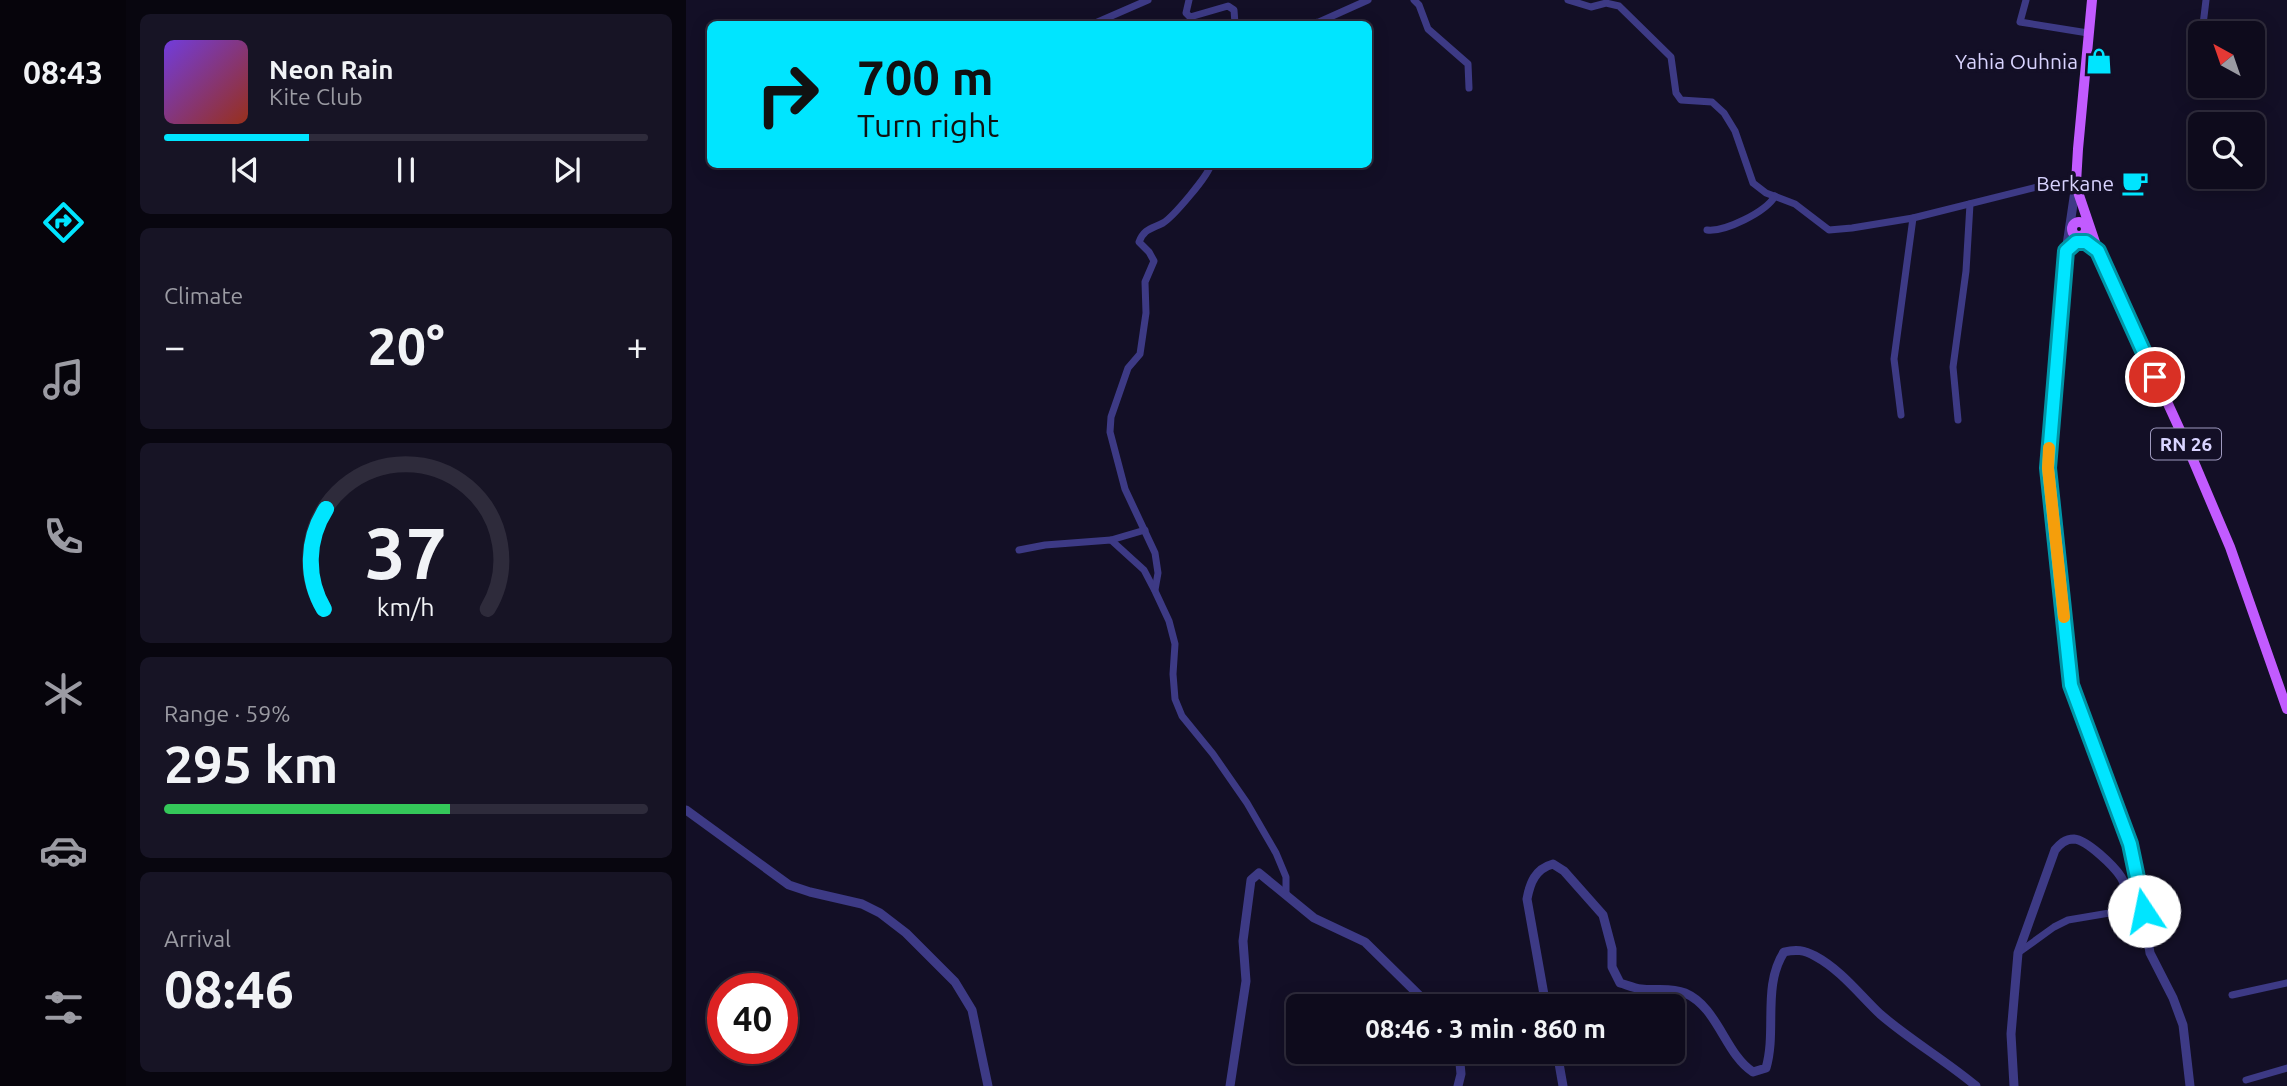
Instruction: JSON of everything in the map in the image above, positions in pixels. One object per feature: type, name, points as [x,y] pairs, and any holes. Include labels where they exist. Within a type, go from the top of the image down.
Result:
[{"type":"main road","name":"RN 26","points":[[2092,0],[2077,183],[2083,230],[2098,251],[2185,441],[2230,547],[2287,709]]},
{"type":"main road","points":[[2066,251],[2083,230]]},
{"type":"main road","points":[[2083,230],[2086,242],[2098,251]]},
{"type":"street","points":[[1100,21],[1148,0]]},
{"type":"street","points":[[1189,0],[1186,13],[1190,17],[1228,6],[1234,10],[1235,21]]},
{"type":"street","points":[[1321,21],[1368,0]]},
{"type":"street","points":[[1414,0],[1419,5],[1429,29],[1468,64],[1469,88]]},
{"type":"street","points":[[1568,0],[1591,7],[1606,3],[1619,6],[1671,57],[1676,93],[1681,100],[1712,102],[1724,113],[1735,131],[1753,183],[1774,196],[1796,204],[1829,230],[1913,218],[2045,185],[2077,183],[2066,251],[2048,468],[2071,685],[2130,844],[2150,953],[2173,998],[2183,1025],[2190,1086]]},
{"type":"street","points":[[2026,0],[2020,22],[2088,33]]},
{"type":"street","points":[[2203,21],[2206,0]]},
{"type":"street","points":[[1155,590],[1158,573],[1155,553],[1125,489],[1110,432],[1111,417],[1128,368],[1140,354],[1146,313],[1145,282],[1154,261],[1139,242],[1142,234],[1172,216],[1209,174],[1211,168]]},
{"type":"street","points":[[1707,230],[1725,228],[1752,215],[1770,205],[1774,196]]},
{"type":"street","points":[[1958,420],[1953,367],[1966,271],[1970,204]]},
{"type":"street","points":[[1901,415],[1894,359],[1913,218]]},
{"type":"street","points":[[1019,550],[1045,545],[1111,540],[1146,530]]},
{"type":"street","points":[[1111,540],[1144,570],[1155,590],[1169,621],[1175,644],[1175,699],[1182,716],[1247,803],[1286,877],[1286,895]]},
{"type":"street","points":[[686,810],[789,885],[862,904],[880,913],[906,933],[955,982],[972,1010],[988,1086]]},
{"type":"street","points":[[2014,1086],[2011,1034],[2018,953],[2054,849],[2063,842],[2074,839],[2088,845],[2120,875],[2128,889],[2133,909]]},
{"type":"street","points":[[1544,994],[1527,900],[1530,885],[1537,872],[1544,866],[1553,864],[1564,871],[1603,915],[1612,949],[1612,967],[1620,983],[1642,989],[1671,989],[1688,994],[1723,1032],[1743,1066],[1753,1072],[1766,1068],[1771,1050],[1769,1026],[1777,962],[1784,952],[1797,949],[1833,967],[1879,1013],[1976,1086]]},
{"type":"street","points":[[1230,1086],[1246,981],[1243,941],[1251,880],[1259,873],[1314,918],[1365,942],[1418,994]]},
{"type":"street","points":[[2018,953],[2068,920],[2133,909],[2136,912],[2144,911]]},
{"type":"street","points":[[2232,995],[2287,983]]},
{"type":"street","points":[[1458,1086],[1460,1064]]},
{"type":"street","points":[[1559,1064],[1563,1086]]},
{"type":"street","points":[[2246,1080],[2287,1068]]},
{"type":"slow traffic","points":[[2049,448],[2048,468],[2064,617]]},
{"type":"place","name":"Yahia Ouhnia","points":[[2099,61]]},
{"type":"place","name":"Berkane","points":[[2135,183]]},
{"type":"route","points":[[2144,911],[2130,844],[2071,685],[2048,468],[2066,251],[2076,242],[2086,242],[2098,251],[2155,377]]}]
